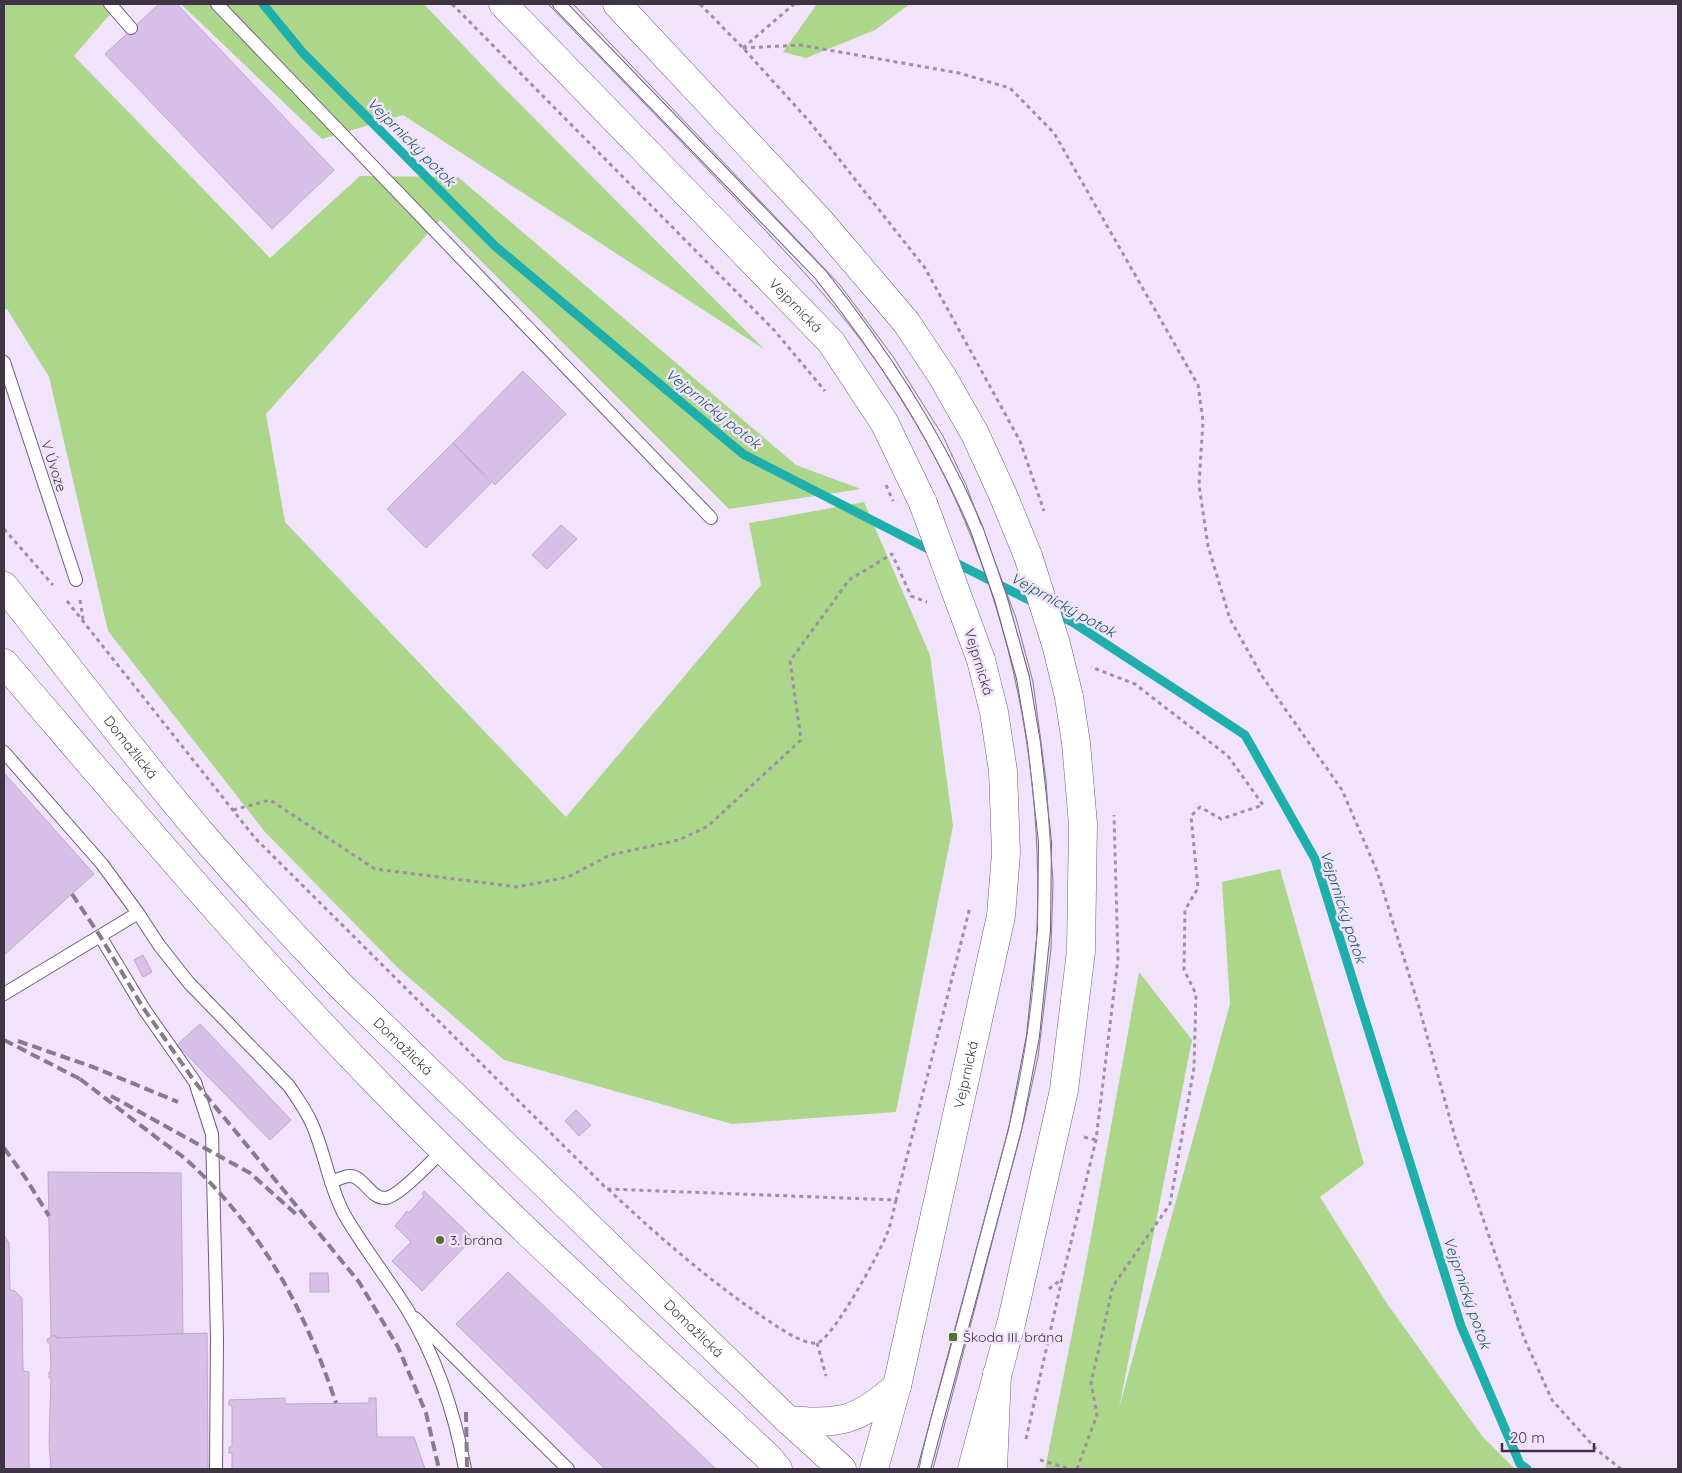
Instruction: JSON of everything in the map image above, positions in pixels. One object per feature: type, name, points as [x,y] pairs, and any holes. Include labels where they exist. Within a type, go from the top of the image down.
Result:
[{"type":"main road","name":"Vejprnická","points":[[503,4],[831,342],[884,422],[923,503],[982,660],[994,712],[1003,771],[1006,853],[1001,916],[898,1386],[874,1469]]},
{"type":"main road","points":[[617,4],[820,221],[906,322],[942,376],[976,434],[1028,556],[1056,644],[1069,697],[1076,743],[1084,824],[1081,951],[1064,1090],[998,1374],[972,1469]]},
{"type":"main road","name":"Domažlická","points":[[4,586],[160,784],[282,924],[341,986],[788,1420],[842,1469]]},
{"type":"main road","points":[[4,662],[216,909],[308,1010],[443,1150],[768,1457],[778,1469]]},
{"type":"main road","points":[[993,1469],[998,1374]]},
{"type":"main road","points":[[788,1420],[825,1422],[853,1417],[878,1403],[898,1386]]},
{"type":"lane","points":[[110,4],[131,28]]},
{"type":"lane","points":[[217,4],[711,518]]},
{"type":"lane","points":[[559,4],[820,274],[856,320],[897,379],[940,451],[977,530],[1001,599],[1023,678],[1034,743],[1045,842],[1044,930],[1034,1036],[1015,1130],[924,1469]]},
{"type":"lane","name":"V Úvoze","points":[[4,362],[76,580]]},
{"type":"lane","points":[[4,752],[102,864],[189,983],[289,1086],[302,1104],[312,1124],[331,1182],[344,1214],[408,1310],[434,1365],[456,1427],[465,1469]]},
{"type":"lane","points":[[4,994],[138,913]]},
{"type":"lane","points":[[100,936],[144,1009],[195,1082],[212,1134],[217,1337],[216,1469]]},
{"type":"lane","points":[[331,1182],[348,1176],[353,1177],[380,1198],[387,1198],[394,1195],[412,1180],[443,1150]]},
{"type":"lane","points":[[408,1310],[568,1469]]},
{"type":"path","points":[[452,4],[774,330],[831,398]]},
{"type":"path","points":[[700,4],[743,48],[800,45],[959,72],[1010,88],[1054,133],[1198,385],[1202,421],[1199,485],[1208,546],[1230,619],[1262,676],[1342,790],[1377,871],[1455,1137],[1524,1338],[1552,1400],[1597,1450],[1621,1469]]},
{"type":"path","points":[[743,48],[794,4]]},
{"type":"path","points":[[882,477],[886,485]]},
{"type":"path","points":[[4,529],[56,589]]},
{"type":"path","points":[[233,810],[270,800],[375,869],[516,887],[568,876],[610,855],[679,840],[708,826],[801,740],[790,661],[849,580],[892,554],[911,596]]},
{"type":"path","points":[[63,596],[255,838],[607,1189],[671,1248],[723,1290],[777,1327],[804,1341],[817,1343],[828,1336],[856,1292],[886,1236],[970,906]]},
{"type":"path","points":[[1077,1469],[1097,1415],[1091,1383],[1113,1286],[1170,1204],[1194,1068],[1196,994],[1184,970],[1185,910],[1198,888],[1191,816],[1200,807],[1222,819],[1263,805],[1228,756],[1135,684]]},
{"type":"path","points":[[607,1189],[896,1200]]},
{"type":"path","points":[[1025,1445],[1062,1279]]},
{"type":"path","points":[[817,1343],[826,1376]]},
{"type":"path","points":[[1040,1460],[1070,1469]]},
{"type":"green space","points":[[4,4],[119,4],[74,56],[270,258],[360,176],[458,177],[796,465],[861,489],[729,509],[440,220],[266,414],[285,522],[566,817],[761,585],[749,523],[864,502],[930,655],[953,826],[896,1112],[732,1124],[504,1060],[400,970],[265,832],[108,631],[49,377],[7,309],[4,310]]},
{"type":"green space","points":[[181,4],[424,4],[498,82],[765,350],[403,115],[322,139]]},
{"type":"green space","points":[[817,4],[910,4],[875,30],[806,58],[783,52]]},
{"type":"green space","points":[[1280,869],[1364,1164],[1320,1197],[1388,1305],[1482,1436],[1515,1469],[1045,1469],[1087,1258],[1139,972],[1192,1040],[1119,1408],[1230,1004],[1222,882]]},
{"type":"building","points":[[159,4],[177,4],[334,170],[272,229],[105,54]]},
{"type":"building","points":[[523,371],[566,414],[495,485],[453,443]]},
{"type":"building","points":[[453,443],[491,483],[426,548],[387,509]]},
{"type":"building","points":[[561,525],[577,539],[547,569],[532,555]]},
{"type":"building","points":[[4,773],[94,874],[4,955]]},
{"type":"building","points":[[143,955],[152,972],[143,977],[134,960]]},
{"type":"building","points":[[200,1024],[291,1120],[270,1140],[177,1045]]},
{"type":"building","points":[[576,1110],[591,1125],[579,1136],[565,1121]]},
{"type":"building","points":[[48,1172],[181,1173],[183,1334],[56,1338],[56,1336],[51,1336]]},
{"type":"building","name":"3. brána","points":[[424,1191],[473,1238],[422,1291],[392,1261],[411,1242],[395,1226],[407,1211],[409,1213],[424,1196],[422,1194]]},
{"type":"building","points":[[4,1235],[9,1243],[10,1290],[15,1291],[22,1298],[23,1371],[29,1372],[29,1469],[4,1469]]},
{"type":"building","points":[[508,1272],[716,1469],[605,1469],[456,1324]]},
{"type":"building","points":[[310,1273],[328,1273],[329,1292],[310,1292]]},
{"type":"building","points":[[207,1333],[208,1469],[51,1469],[49,1443],[51,1378],[49,1378],[49,1372],[51,1372],[50,1343],[48,1343],[47,1339],[51,1336],[56,1336],[56,1338]]},
{"type":"building","points":[[285,1398],[285,1404],[369,1403],[369,1398],[376,1398],[377,1437],[414,1437],[425,1469],[232,1469],[232,1453],[229,1453],[229,1447],[232,1446],[232,1406],[229,1405],[229,1400]]},
{"type":"waterway","name":"Vejprnický potok","points":[[263,4],[303,53],[495,246],[743,454],[934,552]]},
{"type":"waterway","name":"Vejprnický potok","points":[[950,560],[1037,604]]},
{"type":"waterway","name":"Vejprnický potok","points":[[1053,612],[1074,623],[1245,735],[1315,859],[1461,1326],[1520,1464],[1527,1469]]},
{"type":"tram line","points":[[548,4],[799,266],[831,303],[877,362],[925,439],[965,521],[996,606],[1018,693],[1032,783],[1038,873],[1035,964],[1024,1054],[1017,1090],[919,1469]]},
{"type":"tram line","points":[[573,4],[840,285],[894,358],[943,436],[966,485],[1016,618],[1033,682],[1046,780],[1053,882],[1051,949],[1038,1057],[1024,1120],[933,1469]]},
{"type":"railway","points":[[72,894],[144,1009],[195,1082],[359,1282],[398,1347],[426,1413],[439,1469]]},
{"type":"railway","points":[[4,1040],[84,1081]]},
{"type":"railway","points":[[18,1041],[93,1067],[178,1102]]},
{"type":"railway","points":[[80,1079],[185,1158],[239,1215],[260,1244],[295,1303],[324,1368],[336,1403]]},
{"type":"railway","points":[[111,1096],[250,1173],[297,1215]]},
{"type":"railway","points":[[4,1148],[25,1177],[49,1216]]},
{"type":"railway","points":[[466,1412],[467,1469]]},
{"type":"place","name":"3. brána","points":[[440,1240]]},
{"type":"place","name":"Škoda III. brána","points":[[953,1337]]}]
